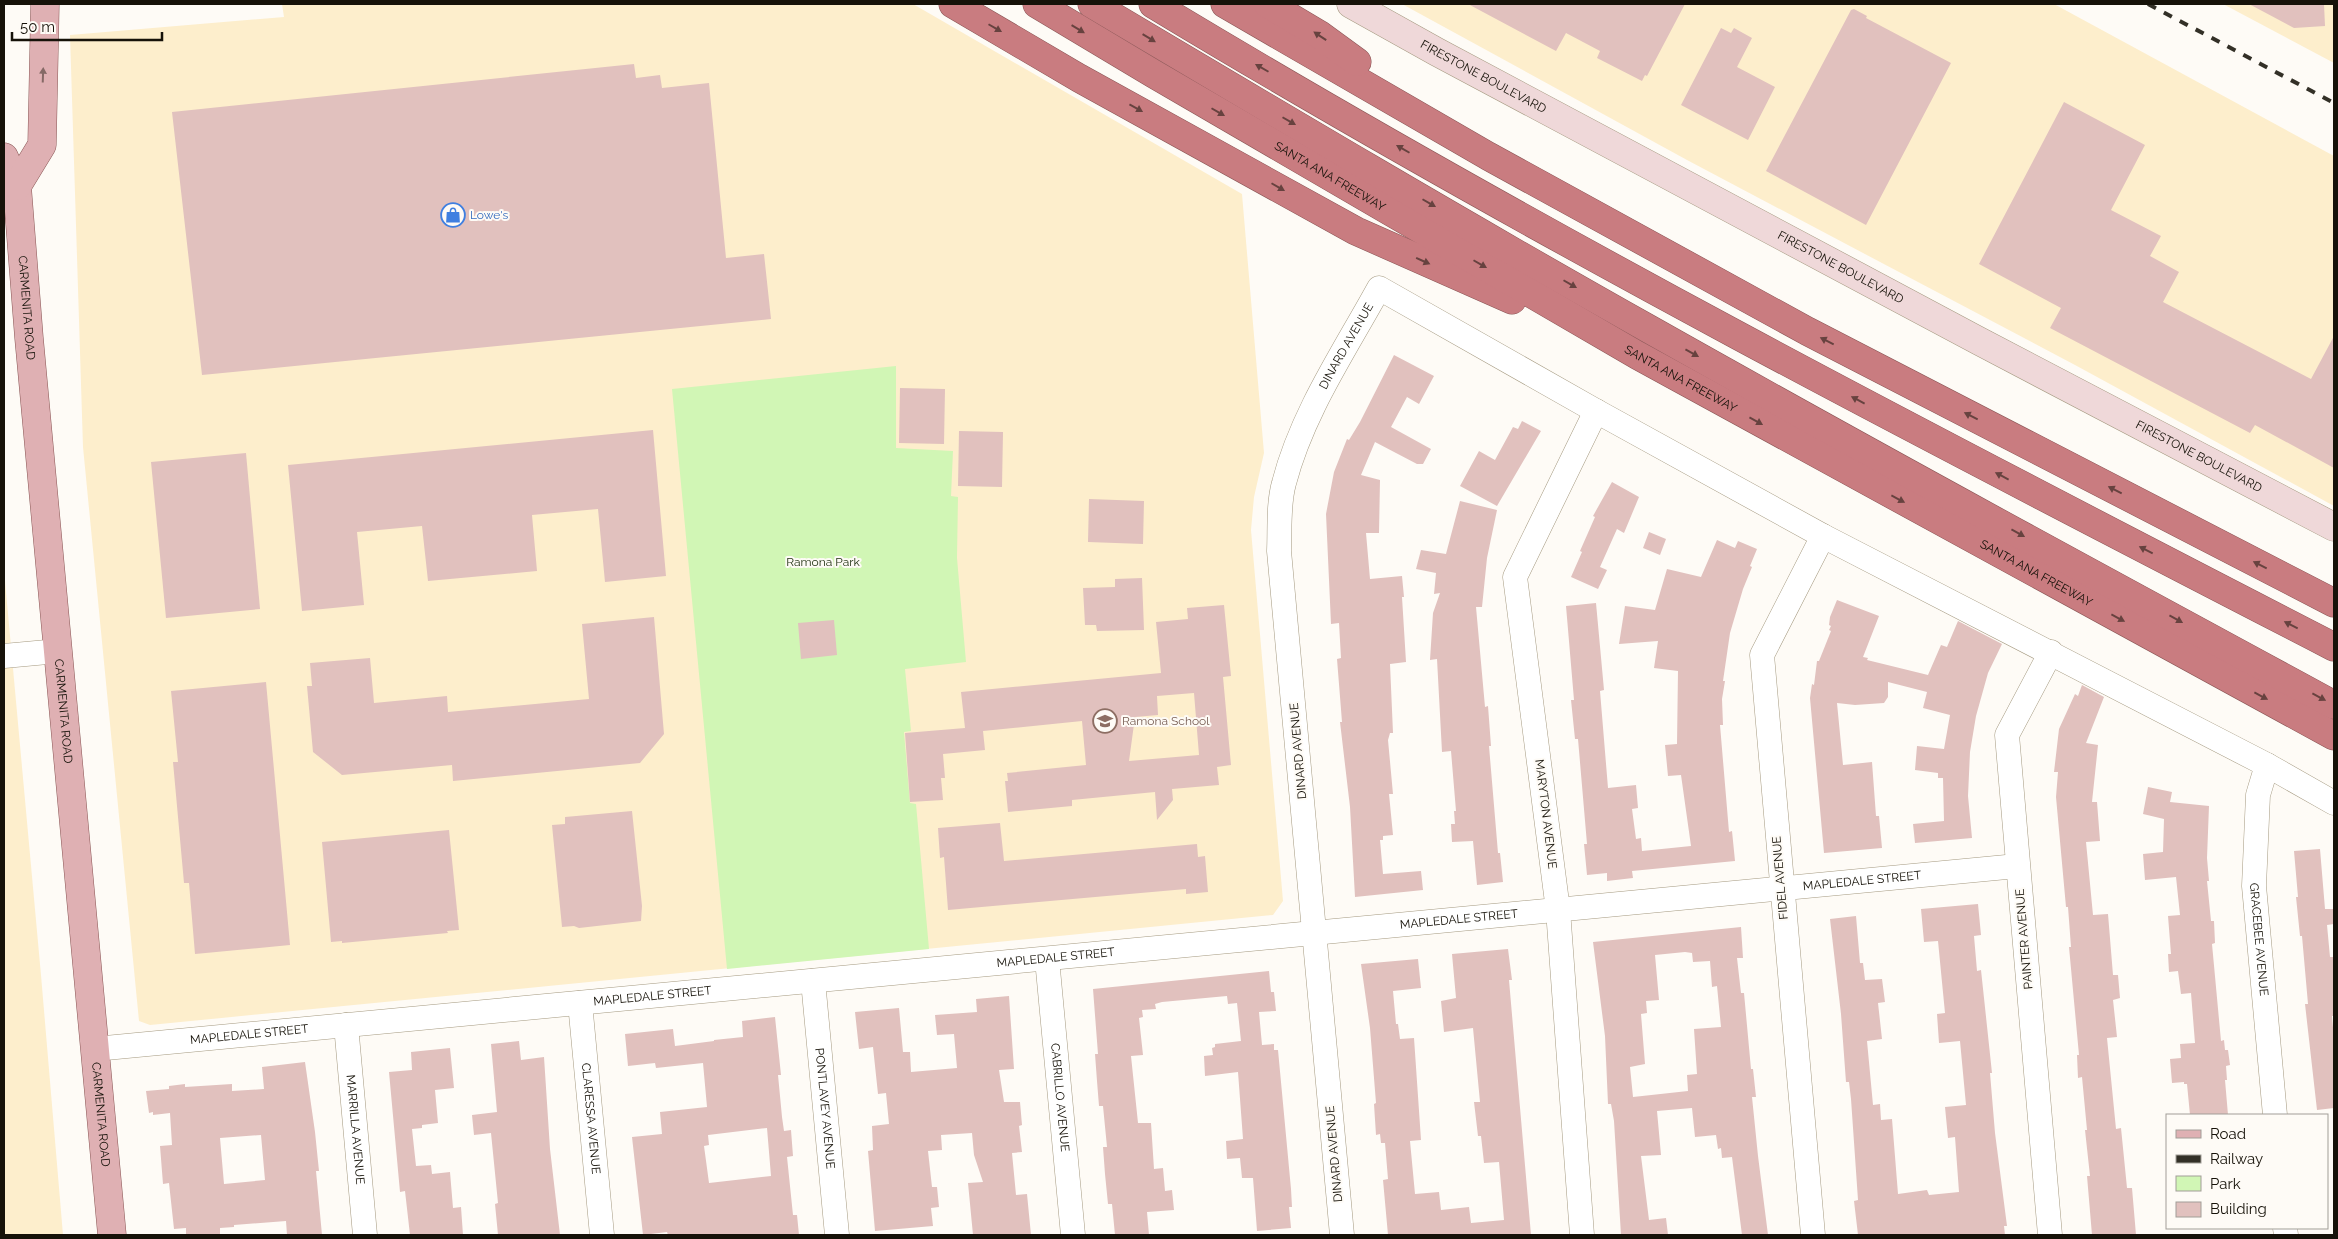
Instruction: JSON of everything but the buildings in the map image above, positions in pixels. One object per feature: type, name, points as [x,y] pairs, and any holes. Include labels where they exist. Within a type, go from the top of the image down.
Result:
[{"type":"highway","points":[[953,4],[1079,78],[1356,231],[1637,355]]},
{"type":"highway","name":"SANTA ANA FREEWAY","points":[[1037,4],[1637,355],[2334,736]]},
{"type":"highway","points":[[1092,4],[1292,123],[1649,329],[1937,489],[2334,705]]},
{"type":"highway","points":[[1153,4],[1467,186],[1718,325],[2006,479],[2334,647]]},
{"type":"highway","points":[[1225,4],[1488,156],[1807,331],[2334,603]]},
{"type":"highway","points":[[1268,4],[1320,36],[1488,156]]},
{"type":"main road","points":[[17,186],[42,145],[46,4]]},
{"type":"main road","name":"CARMENITA ROAD","points":[[4,157],[17,186],[112,1235]]},
{"type":"street","name":"FIRESTONE BOULEVARD","points":[[1351,4],[1437,52],[1980,341],[2334,527]]},
{"type":"street","name":"DINARD AVENUE","points":[[1342,1235],[1279,551],[1283,483],[1308,416],[1379,288],[1596,411]]},
{"type":"street","points":[[1596,411],[1823,536],[2051,652],[2267,765],[2334,803]]},
{"type":"street","name":"MARYTON AVENUE","points":[[1582,1235],[1558,910],[1516,577],[1596,411]]},
{"type":"street","name":"FIDEL AVENUE","points":[[1813,1235],[1781,889],[1762,655],[1823,536]]},
{"type":"street","points":[[4,656],[58,651]]},
{"type":"street","name":"PAINTER AVENUE","points":[[2050,1235],[2007,735],[2051,652]]},
{"type":"street","name":"GRACEBEE AVENUE","points":[[2267,765],[2258,795],[2254,886],[2275,1114]]},
{"type":"street","name":"MAPLEDALE STREET","points":[[95,1049],[2017,866]]},
{"type":"street","name":"CABRILLO AVENUE","points":[[1047,958],[1073,1235]]},
{"type":"street","name":"PONTLAVEY AVENUE","points":[[813,981],[837,1235]]},
{"type":"street","name":"CLARESSA AVENUE","points":[[580,1003],[602,1235]]},
{"type":"street","name":"MARRILLA AVENUE","points":[[346,1025],[365,1235]]},
{"type":"shaded area","points":[[282,4],[913,4],[1242,194],[1264,453],[1254,497],[1251,530],[1283,901],[1273,915],[150,1025],[139,1021],[83,447],[70,35],[284,17]]},
{"type":"shaded area","points":[[1402,4],[2054,4],[2334,156],[2334,506],[2075,365],[1687,160]]},
{"type":"shaded area","points":[[2223,4],[2334,4],[2334,63]]},
{"type":"shaded area","points":[[4,570],[41,975],[63,1235],[4,1235]]},
{"type":"green space","name":"Ramona Park","points":[[896,366],[896,448],[953,451],[951,496],[958,497],[957,558],[966,662],[905,669],[911,731],[904,732],[910,803],[916,804],[929,949],[727,969],[672,389]]},
{"type":"railway","points":[[2148,4],[2334,103]]},
{"type":"place","name":"Lowe's","points":[[453,215]]},
{"type":"place","name":"Ramona School","points":[[1105,721]]}]
